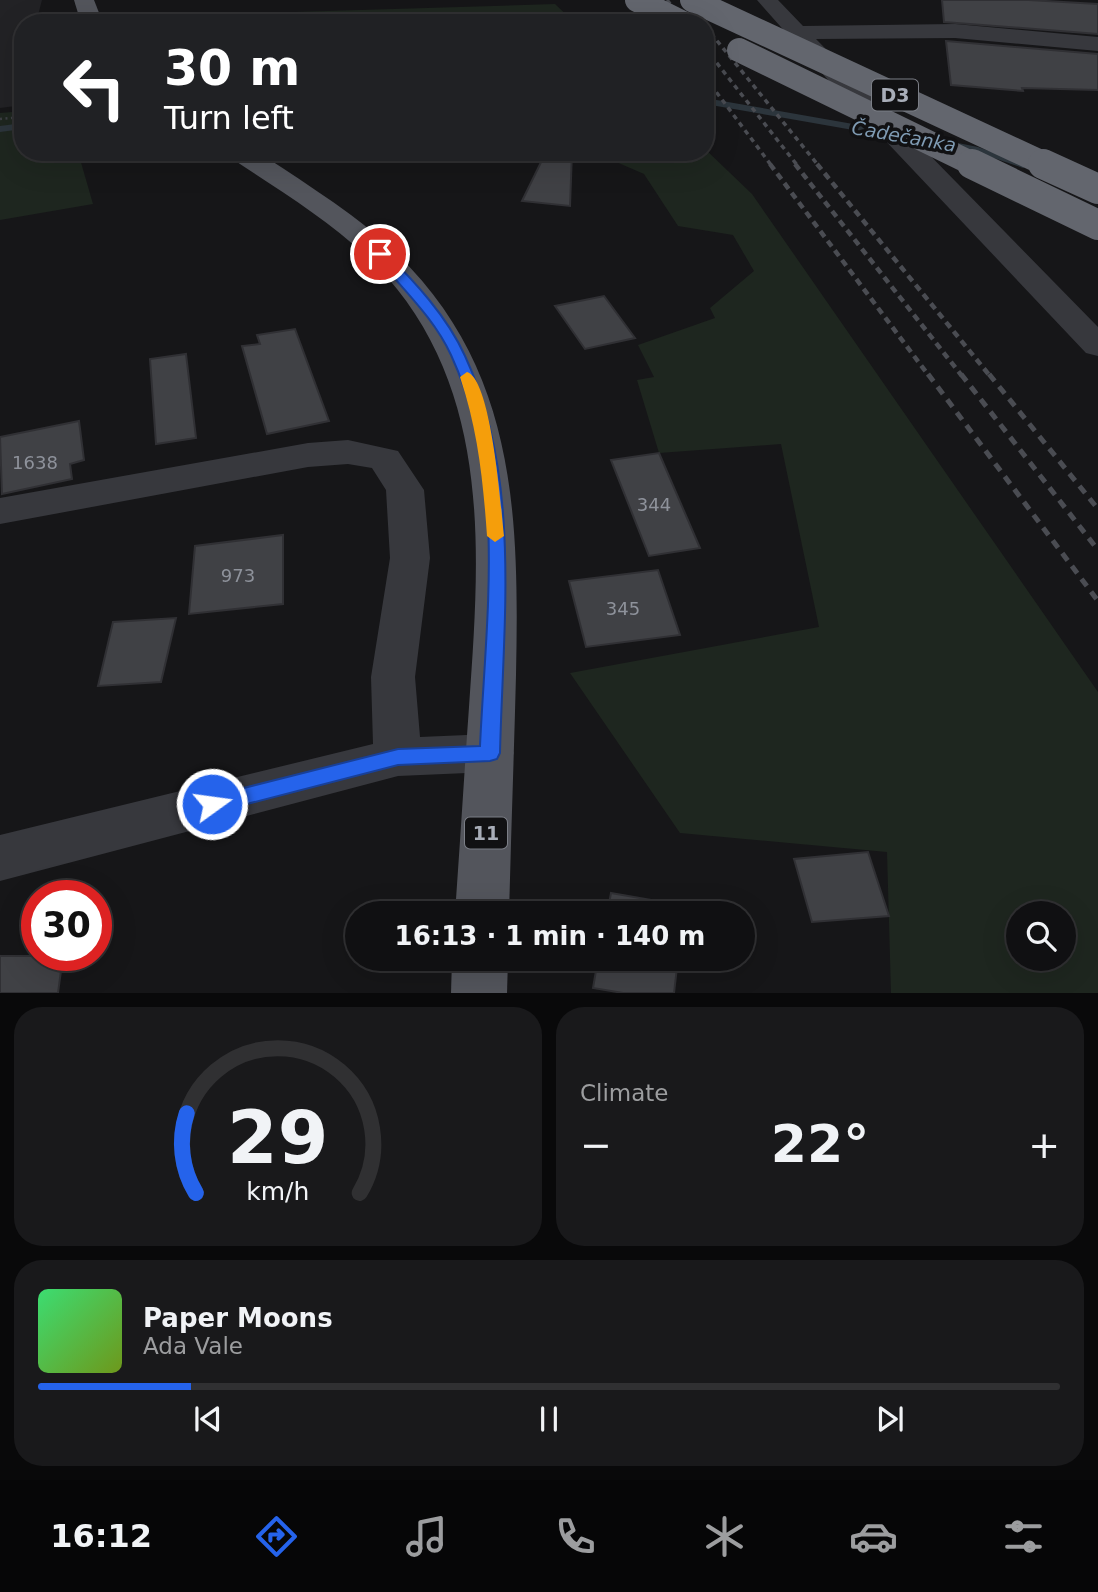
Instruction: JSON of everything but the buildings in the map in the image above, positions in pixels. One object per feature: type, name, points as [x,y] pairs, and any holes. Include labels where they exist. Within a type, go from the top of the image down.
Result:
[{"type":"highway","points":[[637,0],[665,14]]},
{"type":"highway","name":"D3","points":[[692,0],[1098,188]]},
{"type":"highway","name":"D3","points":[[718,40],[1098,225]]},
{"type":"main road","name":"11","points":[[253,161],[341,222],[380,254],[428,308],[458,355],[480,415],[495,509],[496,576],[483,901]]},
{"type":"main road","points":[[479,993],[480,971]]},
{"type":"street","points":[[767,0],[872,113],[1098,346]]},
{"type":"street","points":[[800,33],[955,31],[1098,44]]},
{"type":"street","points":[[0,511],[308,454],[348,452],[385,458],[405,490],[410,558],[393,677],[398,757]]},
{"type":"street","points":[[0,858],[398,757],[490,753]]},
{"type":"shaded area","points":[[0,0],[42,0],[38,14],[14,14],[14,106],[0,108]]},
{"type":"shaded area","points":[[555,4],[566,14],[295,14],[294,12]]},
{"type":"shaded area","points":[[14,112],[14,161],[81,161],[93,204],[0,220],[0,113]]},
{"type":"shaded area","points":[[714,158],[752,194],[1098,692],[1098,993],[891,993],[887,852],[680,833],[570,673],[819,627],[781,444],[659,453],[637,380],[654,377],[638,345],[715,318],[710,308],[754,271],[733,235],[678,226],[644,174],[614,161],[714,161]]},
{"type":"waterway","name":"Čadečanka","points":[[714,103],[893,134]]},
{"type":"waterway","name":"Čadečanka","points":[[0,129],[14,127]]},
{"type":"waterway","name":"Čadečanka","points":[[948,144],[975,149],[1023,165]]},
{"type":"railway","points":[[648,0],[658,14]]},
{"type":"railway","points":[[667,0],[678,14]]},
{"type":"railway","points":[[684,0],[695,14]]},
{"type":"railway","points":[[714,37],[818,165]]},
{"type":"railway","points":[[714,59],[797,165]]},
{"type":"railway","points":[[714,89],[771,165]]},
{"type":"railway","points":[[770,164],[929,376]]},
{"type":"railway","points":[[795,164],[962,376]]},
{"type":"railway","points":[[817,164],[990,376]]},
{"type":"railway","points":[[928,374],[1098,601]]},
{"type":"railway","points":[[961,374],[1098,550]]},
{"type":"railway","points":[[989,374],[1098,509]]},
{"type":"slow traffic","points":[[467,377],[480,415],[488,453],[495,509],[495,536]]},
{"type":"route","points":[[212,804],[398,757],[490,753],[496,576],[495,509],[480,415],[458,355],[445,333],[407,281],[380,254]]}]
